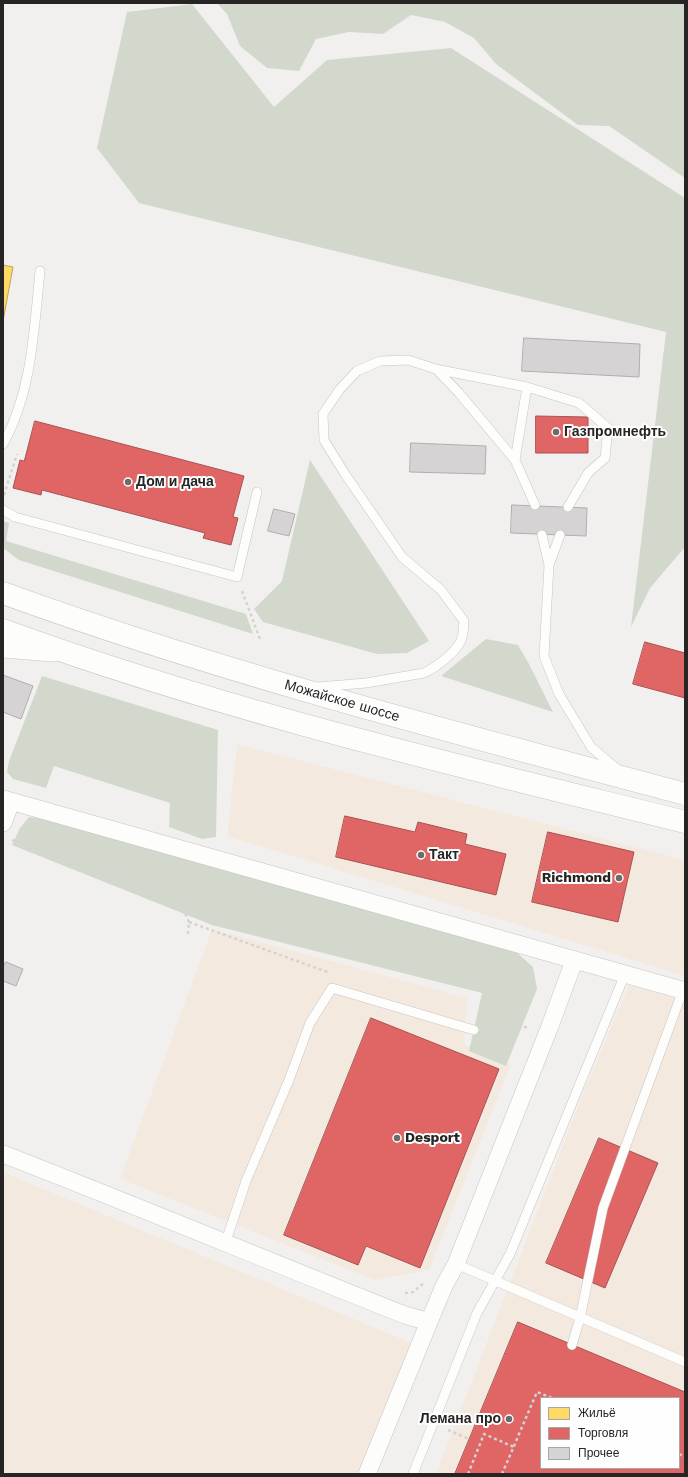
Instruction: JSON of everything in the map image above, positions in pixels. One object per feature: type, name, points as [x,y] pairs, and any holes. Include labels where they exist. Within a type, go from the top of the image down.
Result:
[{"type":"main road","name":"Можайское шоссе","points":[[4,593],[79,620],[381,713],[685,794]]},
{"type":"main road","points":[[3,630],[68,654],[260,713],[354,739],[685,822]]},
{"type":"street","points":[[3,649],[68,654]]},
{"type":"street","points":[[3,823],[7,800],[684,991]]},
{"type":"street","points":[[367,1474],[444,1286],[456,1264],[550,1026],[574,961]]},
{"type":"street","points":[[3,1154],[405,1315],[429,1322]]},
{"type":"lane","points":[[3,444],[19,409],[32,353],[40,271]]},
{"type":"lane","points":[[300,688],[366,683],[424,673],[432,669],[453,652],[462,639],[464,621],[441,590],[402,556],[345,474],[324,440],[323,414],[340,388],[357,371],[380,362],[408,360],[436,369],[459,393],[515,460],[535,506]]},
{"type":"lane","points":[[432,368],[527,387],[579,403],[608,428],[605,458],[588,473],[568,507]]},
{"type":"lane","points":[[515,460],[527,387]]},
{"type":"lane","points":[[3,510],[15,517],[237,577],[257,492]]},
{"type":"lane","points":[[542,535],[549,565],[544,656],[559,694],[591,747],[630,780]]},
{"type":"lane","points":[[549,565],[560,535]]},
{"type":"lane","points":[[413,1474],[478,1313],[510,1254],[625,974]]},
{"type":"lane","points":[[225,1244],[246,1181],[289,1080],[310,1023],[332,988],[474,1030]]},
{"type":"lane","points":[[572,1345],[580,1318],[603,1208],[684,991]]},
{"type":"lane","points":[[456,1264],[495,1282],[685,1362]]},
{"type":"path","points":[[3,497],[22,438],[9,433]]},
{"type":"path","points":[[237,577],[260,639]]},
{"type":"path","points":[[10,840],[180,902],[189,922],[188,934]]},
{"type":"path","points":[[189,922],[337,976]]},
{"type":"path","points":[[474,1030],[550,1026]]},
{"type":"path","points":[[502,1474],[537,1392],[550,1397]]},
{"type":"path","points":[[444,1437],[450,1422]]},
{"type":"path","points":[[447,1430],[469,1439]]},
{"type":"path","points":[[468,1474],[484,1434],[514,1447]]},
{"type":"shaded area","points":[[217,3],[685,3],[685,178],[609,126],[578,125],[496,64],[474,38],[445,22],[411,15],[383,34],[349,32],[316,39],[299,71],[267,68],[240,46],[227,14]]},
{"type":"shaded area","points":[[192,4],[274,107],[327,60],[451,48],[685,198],[685,547],[650,588],[631,627],[666,332],[139,203],[97,148],[127,12]]},
{"type":"shaded area","points":[[310,460],[429,641],[407,653],[377,654],[263,622],[254,609],[282,581]]},
{"type":"shaded area","points":[[3,521],[9,523],[6,541],[246,614],[253,634],[19,560],[3,548]]},
{"type":"shaded area","points":[[486,639],[518,645],[553,712],[441,676]]},
{"type":"shaded area","points":[[42,676],[218,730],[216,837],[202,839],[169,827],[170,803],[54,766],[46,788],[13,779],[7,772],[9,761]]},
{"type":"shaded area","points":[[237,744],[685,860],[685,976],[227,836]]},
{"type":"shaded area","points":[[29,817],[45,819],[514,950],[533,967],[537,989],[506,1066],[469,1051],[482,993],[212,925],[12,845],[20,828]]},
{"type":"shaded area","points":[[212,929],[468,998],[464,1044],[511,1064],[429,1270],[375,1280],[120,1179]]},
{"type":"shaded area","points":[[629,985],[685,1001],[685,1474],[436,1474],[580,1101]]},
{"type":"shaded area","points":[[3,1172],[416,1345],[365,1474],[3,1474]]},
{"type":"building: Жильё","points":[[3,265],[13,267],[3,321]]},
{"type":"building: Торговля","points":[[536,416],[588,417],[588,453],[536,453]]},
{"type":"building: Торговля","name":"Дом и дача","points":[[35,421],[244,476],[233,517],[238,518],[231,545],[203,538],[205,533],[42,490],[41,495],[13,488],[20,460],[24,461]]},
{"type":"building: Торговля","points":[[645,642],[685,653],[685,698],[633,684]]},
{"type":"building: Торговля","name":"Такт","points":[[345,816],[415,832],[418,822],[467,834],[465,844],[506,854],[496,895],[336,857]]},
{"type":"building: Торговля","points":[[548,832],[634,852],[618,922],[532,902]]},
{"type":"building: Торговля","name":"Desport","points":[[371,1018],[499,1069],[420,1268],[366,1246],[358,1265],[284,1235]]},
{"type":"building: Торговля","points":[[599,1138],[658,1163],[605,1288],[546,1263]]},
{"type":"building: Торговля","name":"Лемана про","points":[[518,1322],[685,1392],[685,1474],[455,1474]]},
{"type":"building: Прочее","points":[[524,338],[640,344],[639,377],[522,371]]},
{"type":"building: Прочее","points":[[411,443],[486,446],[485,474],[410,472]]},
{"type":"building: Прочее","points":[[512,505],[587,508],[586,536],[511,533]]},
{"type":"building: Прочее","points":[[274,509],[295,514],[289,536],[268,531]]},
{"type":"building: Прочее","points":[[3,675],[33,686],[21,719],[3,712]]},
{"type":"building: Прочее","points":[[6,962],[23,969],[16,986],[3,981],[3,968]]},
{"type":"place","name":"Газпромнефть","points":[[556,432]]},
{"type":"place","name":"Дом и дача","points":[[128,482]]},
{"type":"place","name":"Такт","points":[[421,855]]},
{"type":"place","name":"Richmond","points":[[619,878]]},
{"type":"place","name":"Desport","points":[[397,1138]]},
{"type":"place","name":"Лемана про","points":[[509,1419]]}]
